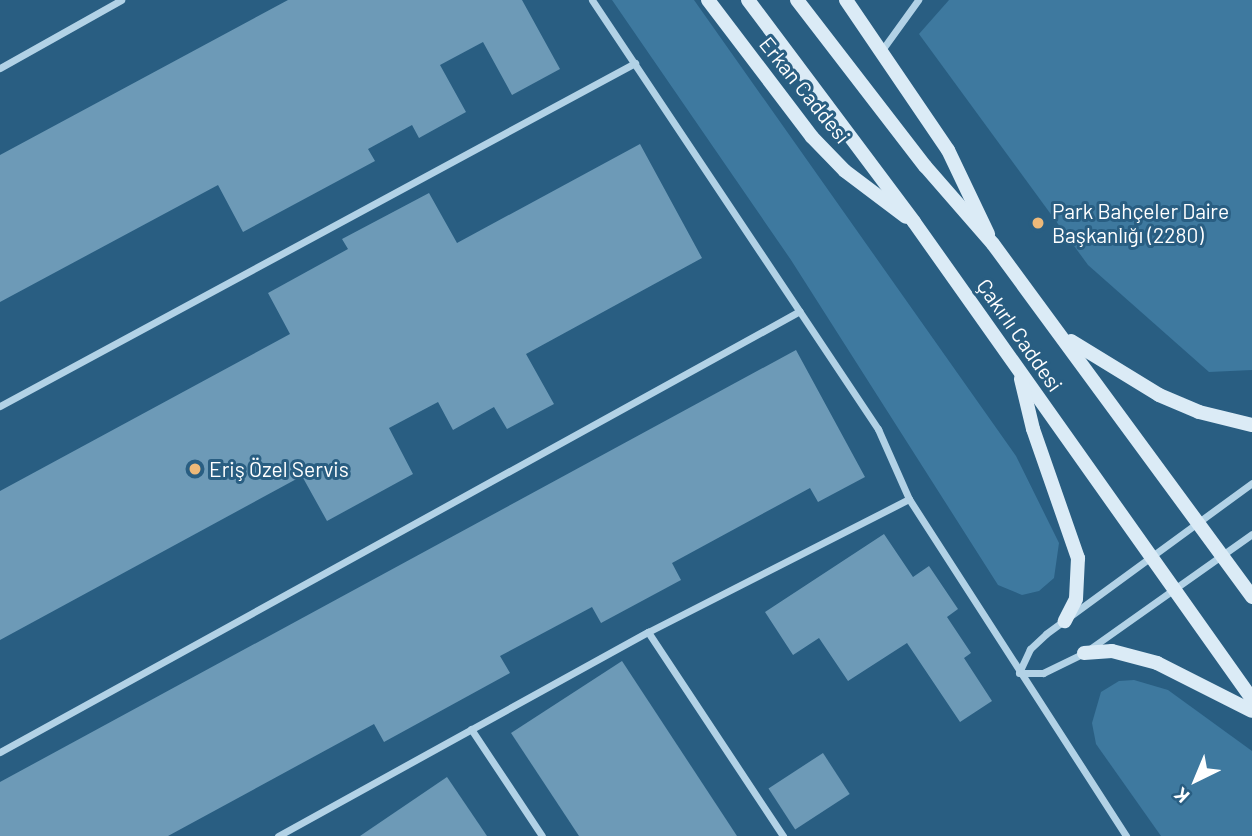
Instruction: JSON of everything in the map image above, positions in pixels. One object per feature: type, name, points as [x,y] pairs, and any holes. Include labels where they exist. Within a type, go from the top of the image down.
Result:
[{"type":"main road","name":"Erkan Caddesi","points":[[708,0],[812,137],[877,198],[914,222]]},
{"type":"main road","name":"Çakırlı Caddesi","points":[[748,0],[914,222],[1252,699]]},
{"type":"main road","name":"Çakırlı Caddesi","points":[[797,0],[925,166],[993,244],[1252,597]]},
{"type":"main road","points":[[846,0],[948,149],[993,244]]},
{"type":"main road","points":[[1061,335],[1159,395],[1199,412],[1252,425]]},
{"type":"main road","points":[[1019,370],[1034,429],[1078,558],[1076,599],[1065,621]]},
{"type":"main road","points":[[1084,653],[1112,651],[1157,663],[1252,710]]},
{"type":"street","points":[[0,68],[121,0]]},
{"type":"street","points":[[592,0],[878,429],[908,499],[1126,836]]},
{"type":"street","points":[[882,50],[918,0]]},
{"type":"street","points":[[0,406],[635,63]]},
{"type":"street","points":[[0,752],[800,311]]},
{"type":"street","points":[[1019,673],[1030,649],[1252,483]]},
{"type":"street","points":[[278,836],[293,832],[471,729],[648,632],[908,499]]},
{"type":"street","points":[[1019,673],[1043,674],[1084,653],[1252,534]]},
{"type":"street","points":[[648,632],[783,836]]},
{"type":"street","points":[[471,729],[542,836]]},
{"type":"shaded area","points":[[612,0],[694,0],[1016,456],[1059,543],[1054,578],[1039,591],[1022,595],[998,585],[791,260]]},
{"type":"shaded area","points":[[949,0],[1252,0],[1252,370],[1209,372],[1088,265],[919,34]]},
{"type":"shaded area","points":[[1134,680],[1168,690],[1252,751],[1252,836],[1161,836],[1096,744],[1092,723],[1101,692],[1119,681]]},
{"type":"building","points":[[288,0],[522,0],[560,69],[512,95],[483,42],[440,65],[466,112],[419,138],[412,125],[368,149],[375,161],[243,232],[218,185],[0,302],[0,155]]},
{"type":"building","points":[[640,144],[702,258],[526,354],[554,404],[507,429],[494,407],[453,430],[438,402],[389,428],[413,474],[327,521],[302,476],[0,640],[0,491],[290,334],[268,293],[348,249],[342,239],[429,193],[457,243]]},
{"type":"building","points":[[796,350],[865,477],[818,502],[810,488],[672,563],[681,580],[601,623],[592,607],[500,656],[510,673],[384,742],[374,724],[168,836],[0,836],[0,782]]},
{"type":"building","points":[[884,534],[913,577],[929,566],[958,609],[947,617],[971,653],[964,658],[992,701],[960,722],[907,643],[848,681],[819,638],[793,655],[765,612]]},
{"type":"building","points":[[622,661],[737,836],[579,836],[511,733]]},
{"type":"building","points":[[823,753],[850,794],[795,829],[768,788]]},
{"type":"building","points":[[447,777],[487,836],[360,836]]},
{"type":"place","name":"Park Bahçeler Dai̇re Başkanlığı (2280)","points":[[1038,223]]},
{"type":"place","name":"Eriş Özel Servis","points":[[195,469]]}]
